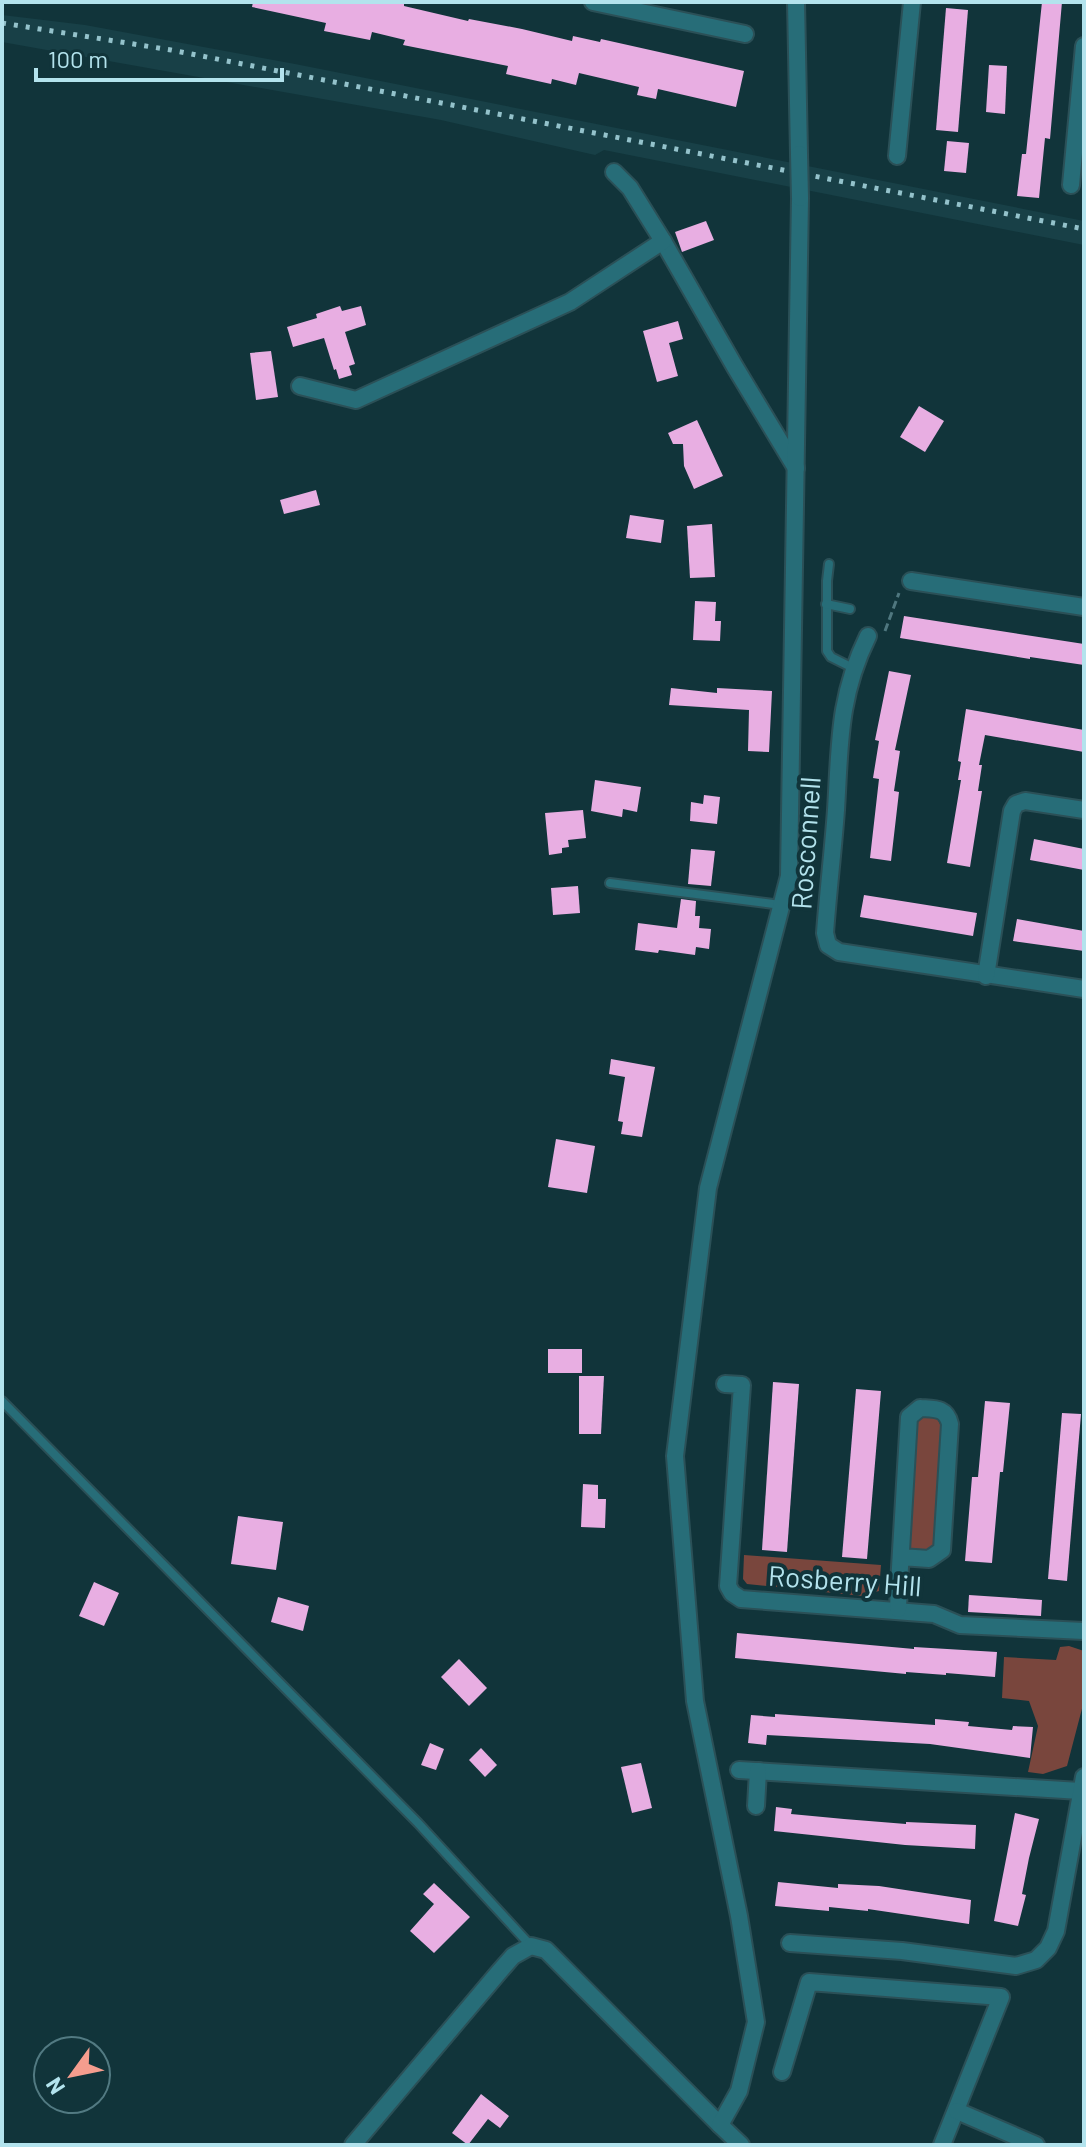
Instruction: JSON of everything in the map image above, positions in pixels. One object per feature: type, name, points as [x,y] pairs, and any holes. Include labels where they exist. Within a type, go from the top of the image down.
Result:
[{"type":"street","points":[[593,2],[745,34]]},
{"type":"street","points":[[720,2125],[739,2091],[756,2022],[739,1916],[695,1701],[675,1456],[708,1188],[789,876],[800,198],[796,2]]},
{"type":"street","points":[[897,156],[912,2]]},
{"type":"street","points":[[1071,185],[1084,46]]},
{"type":"street","points":[[614,172],[630,188],[663,241],[796,468]]},
{"type":"street","points":[[300,386],[356,400],[570,302],[663,241]]},
{"type":"street","points":[[911,581],[1084,607]]},
{"type":"street","name":"Rosconnell","points":[[868,636],[853,668],[839,736],[825,933],[828,945],[839,952],[1084,989]]},
{"type":"street","points":[[986,976],[1012,811],[1016,804],[1025,801],[1084,810]]},
{"type":"street","name":"Rosberry Hill","points":[[725,1384],[742,1385],[728,1586],[732,1593],[741,1599],[756,1601],[934,1614],[960,1625],[1084,1631]]},
{"type":"street","points":[[898,1609],[909,1417],[920,1408],[941,1409],[948,1415],[950,1424],[942,1550],[929,1559],[901,1557]]},
{"type":"street","points":[[739,1770],[1082,1784],[1056,1931],[1048,1948],[1036,1960],[1016,1966],[902,1951],[790,1943]]},
{"type":"street","points":[[756,1806],[758,1771]]},
{"type":"street","points":[[353,2145],[513,1956],[531,1946],[546,1950],[741,2145]]},
{"type":"street","points":[[782,2072],[809,1982],[1001,1997],[942,2145]]},
{"type":"street","points":[[957,2111],[1036,2145]]},
{"type":"lane","points":[[829,564],[827,651],[831,657],[853,668]]},
{"type":"lane","points":[[826,604],[850,609]]},
{"type":"lane","points":[[610,883],[781,905]]},
{"type":"lane","points":[[2,1401],[302,1709],[418,1823],[531,1946]]},
{"type":"shaded area","points":[[2,15],[85,25],[295,64],[1084,221],[1084,245],[604,150],[595,155],[441,120],[2,42]]},
{"type":"shaded area","points":[[924,1416],[936,1416],[942,1435],[935,1543],[927,1553],[914,1552],[908,1545],[916,1422]]},
{"type":"shaded area","points":[[744,1555],[881,1565],[879,1591],[862,1596],[747,1584],[743,1579]]},
{"type":"shaded area","points":[[1069,1646],[1084,1651],[1084,1701],[1067,1766],[1043,1774],[1028,1772],[1038,1726],[1029,1701],[1002,1698],[1004,1657],[1056,1660],[1060,1647]]},
{"type":"building","points":[[253,2],[404,2],[404,6],[468,21],[572,41],[573,36],[600,42],[601,39],[744,71],[736,107],[658,89],[656,99],[637,95],[639,87],[579,73],[576,85],[552,79],[551,84],[506,74],[508,66],[403,45],[405,40],[372,32],[370,40],[324,31],[326,23],[252,7]]},
{"type":"building","points":[[1042,2],[1062,2],[1050,139],[1045,138],[1039,198],[1017,196],[1022,154],[1026,154]]},
{"type":"building","points":[[946,8],[968,10],[958,132],[936,130]]},
{"type":"building","points":[[989,65],[1007,66],[1005,114],[986,112]]},
{"type":"building","points":[[947,141],[969,143],[966,173],[944,171]]},
{"type":"building","points":[[706,221],[714,240],[682,252],[675,232]]},
{"type":"building","points":[[340,306],[342,311],[361,306],[366,325],[345,332],[355,364],[349,366],[352,375],[339,379],[324,338],[293,347],[287,327],[317,318],[316,314]]},
{"type":"building","points":[[678,321],[683,339],[669,343],[678,376],[657,382],[643,331]]},
{"type":"building","points":[[271,351],[278,397],[256,400],[250,353]]},
{"type":"building","points":[[919,406],[944,421],[925,452],[900,437]]},
{"type":"building","points":[[697,420],[723,476],[694,489],[684,466],[683,444],[673,444],[668,433]]},
{"type":"building","points":[[316,490],[320,505],[284,514],[280,500]]},
{"type":"building","points":[[630,515],[664,520],[661,543],[626,538]]},
{"type":"building","points":[[712,524],[715,577],[690,578],[687,526]]},
{"type":"building","points":[[695,601],[716,602],[715,621],[721,621],[720,641],[693,640]]},
{"type":"building","points":[[904,616],[1084,644],[1084,665],[900,638]]},
{"type":"building","points":[[889,671],[911,675],[895,750],[900,751],[894,791],[899,792],[891,861],[870,858],[879,779],[873,778],[879,741],[875,740]]},
{"type":"building","points":[[671,688],[717,693],[717,688],[772,691],[769,752],[748,751],[749,710],[669,705]]},
{"type":"building","points":[[966,709],[1084,730],[1084,752],[985,735],[979,765],[982,765],[978,791],[982,791],[970,867],[947,863],[961,780],[958,780],[961,762],[958,761]]},
{"type":"building","points":[[595,780],[641,787],[637,812],[623,809],[622,817],[591,811]]},
{"type":"building","points":[[704,795],[720,797],[717,824],[690,821],[691,802],[703,804]]},
{"type":"building","points":[[583,810],[586,838],[568,840],[569,847],[562,848],[562,853],[549,855],[545,813]]},
{"type":"building","points":[[1034,839],[1084,849],[1084,870],[1030,860]]},
{"type":"building","points":[[691,849],[715,851],[711,886],[688,884]]},
{"type":"building","points":[[578,886],[580,913],[553,915],[551,888]]},
{"type":"building","points":[[864,895],[977,913],[973,936],[860,917]]},
{"type":"building","points":[[681,899],[696,901],[695,916],[700,916],[699,928],[711,929],[709,949],[696,947],[695,955],[635,950],[638,923],[677,928]]},
{"type":"building","points":[[1017,919],[1084,931],[1084,951],[1013,941]]},
{"type":"building","points":[[611,1059],[655,1067],[642,1137],[621,1134],[623,1122],[618,1121],[625,1077],[609,1074]]},
{"type":"building","points":[[556,1139],[595,1146],[587,1193],[548,1187]]},
{"type":"building","points":[[548,1349],[582,1349],[582,1373],[548,1373]]},
{"type":"building","points":[[579,1376],[604,1376],[601,1434],[579,1434]]},
{"type":"building","points":[[773,1382],[799,1384],[787,1552],[762,1550]]},
{"type":"building","points":[[856,1389],[881,1391],[867,1559],[842,1557]]},
{"type":"building","points":[[985,1401],[1010,1403],[992,1563],[965,1561],[972,1477],[978,1477]]},
{"type":"building","points":[[1062,1413],[1081,1414],[1067,1581],[1048,1579]]},
{"type":"building","points":[[583,1484],[598,1485],[598,1499],[606,1499],[605,1528],[581,1527]]},
{"type":"building","points":[[238,1516],[283,1522],[276,1570],[231,1564]]},
{"type":"building","points":[[94,1582],[119,1593],[104,1626],[79,1616]]},
{"type":"building","points":[[969,1595],[1042,1600],[1041,1616],[968,1612]]},
{"type":"building","points":[[278,1597],[309,1606],[303,1631],[271,1622]]},
{"type":"building","points":[[737,1633],[914,1649],[997,1652],[995,1677],[906,1674],[735,1658]]},
{"type":"building","points":[[459,1659],[487,1688],[469,1706],[441,1677]]},
{"type":"building","points":[[775,1714],[935,1725],[935,1719],[1012,1730],[1013,1726],[1033,1727],[1030,1758],[930,1744],[767,1735],[766,1745],[748,1743],[751,1715],[775,1717]]},
{"type":"building","points":[[430,1743],[444,1749],[436,1770],[421,1765]]},
{"type":"building","points":[[481,1748],[497,1765],[485,1777],[469,1760]]},
{"type":"building","points":[[641,1763],[652,1808],[632,1813],[621,1767]]},
{"type":"building","points":[[776,1807],[792,1809],[791,1814],[844,1819],[976,1825],[975,1849],[774,1831]]},
{"type":"building","points":[[1015,1813],[1039,1819],[1018,1926],[994,1921]]},
{"type":"building","points":[[778,1882],[838,1888],[838,1884],[879,1886],[971,1900],[969,1924],[868,1909],[829,1907],[829,1911],[775,1906]]},
{"type":"building","points":[[434,1883],[470,1917],[434,1953],[410,1931],[434,1904],[423,1894]]},
{"type":"building","points":[[481,2094],[509,2116],[500,2128],[488,2119],[468,2145],[452,2133]]},
{"type":"railway","points":[[2,23],[171,50],[1084,229]]}]
